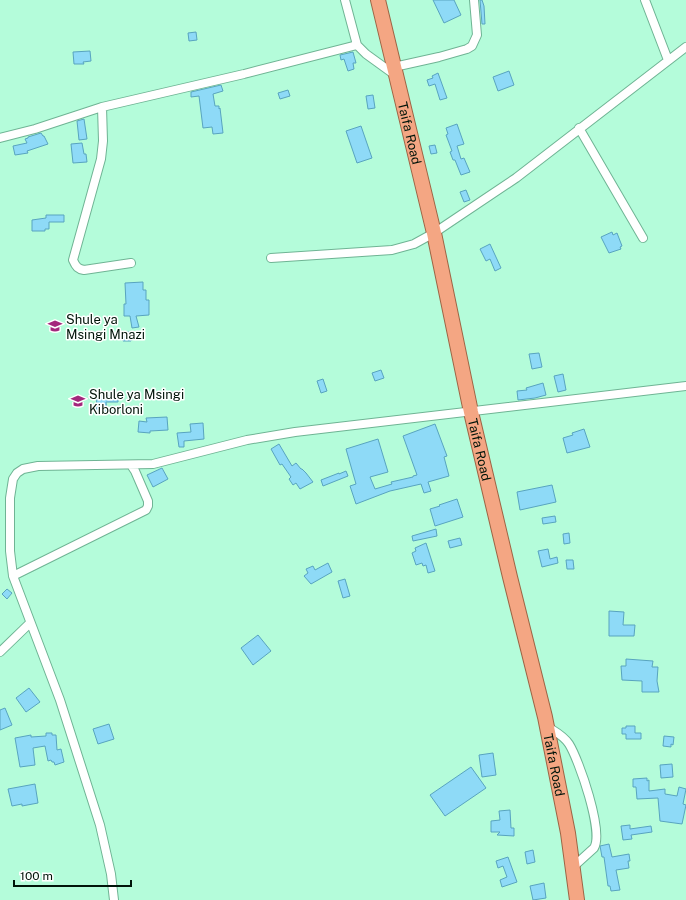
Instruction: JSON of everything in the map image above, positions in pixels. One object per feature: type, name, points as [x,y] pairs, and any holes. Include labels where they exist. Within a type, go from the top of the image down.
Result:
[{"type":"highway","name":"Taifa Road","points":[[378,0],[434,233],[471,412],[510,577],[548,727],[578,900]]},
{"type":"street","points":[[345,0],[357,45],[366,54],[395,71],[467,49],[472,46],[477,35],[474,0]]},
{"type":"street","points":[[645,0],[668,60]]},
{"type":"street","points":[[0,138],[35,129],[102,107],[244,74],[357,45]]},
{"type":"street","points":[[272,258],[392,250],[414,244],[434,233],[516,178],[686,47]]},
{"type":"street","points":[[102,107],[103,141],[100,159],[74,260],[75,266],[78,269],[84,270],[131,263]]},
{"type":"street","points":[[579,128],[643,238]]},
{"type":"street","points":[[114,900],[111,874],[100,825],[60,700],[13,576],[10,551],[10,498],[14,479],[17,473],[23,469],[38,466],[153,464],[247,440],[294,432],[686,386]]},
{"type":"street","points":[[13,576],[146,510],[148,501],[135,470],[131,465]]},
{"type":"street","points":[[0,652],[30,623]]},
{"type":"street","points":[[548,727],[561,735],[573,750],[591,802],[597,835],[597,844],[594,848],[573,867]]},
{"type":"building","points":[[433,0],[454,0],[461,15],[444,23]]},
{"type":"building","points":[[480,0],[482,0],[484,6],[485,24],[482,24]]},
{"type":"building","points":[[196,32],[197,40],[189,41],[188,33]]},
{"type":"building","points":[[90,51],[91,61],[83,62],[84,64],[74,64],[73,52]]},
{"type":"building","points":[[353,52],[356,63],[353,63],[354,69],[348,71],[344,59],[341,60],[340,55]]},
{"type":"building","points":[[509,71],[514,85],[498,91],[493,77]]},
{"type":"building","points":[[438,73],[447,98],[440,100],[435,84],[429,86],[427,80],[433,78],[432,76]]},
{"type":"building","points":[[221,85],[223,91],[213,94],[215,106],[219,106],[219,109],[220,108],[223,133],[213,134],[212,127],[203,128],[199,96],[191,97],[191,92]]},
{"type":"building","points":[[288,90],[290,96],[280,99],[278,93]]},
{"type":"building","points":[[373,95],[375,108],[368,109],[366,96]]},
{"type":"building","points":[[84,119],[87,139],[79,140],[77,121]]},
{"type":"building","points":[[457,124],[464,144],[457,146],[461,159],[464,158],[470,172],[461,175],[450,152],[452,151],[446,135],[448,134],[446,128]]},
{"type":"building","points":[[361,126],[372,158],[357,163],[346,131]]},
{"type":"building","points":[[41,133],[48,144],[27,151],[28,153],[15,155],[13,146],[27,143],[25,139]]},
{"type":"building","points":[[82,143],[87,162],[73,163],[71,144]]},
{"type":"building","points":[[435,145],[437,153],[431,154],[429,146]]},
{"type":"building","points":[[466,190],[470,200],[464,202],[460,192]]},
{"type":"building","points":[[46,215],[64,215],[64,222],[49,222],[49,229],[45,229],[45,231],[32,231],[32,220],[46,218]]},
{"type":"building","points":[[612,232],[613,235],[617,233],[622,246],[620,247],[621,249],[609,253],[601,237]]},
{"type":"building","points":[[490,244],[501,268],[495,271],[490,259],[486,261],[480,249]]},
{"type":"building","points":[[143,282],[143,290],[146,290],[146,300],[149,300],[149,315],[136,316],[139,327],[132,328],[130,316],[124,316],[124,304],[126,304],[125,283]]},
{"type":"building","points":[[123,332],[131,332],[131,341],[123,341]]},
{"type":"building","points":[[539,353],[542,367],[532,369],[529,354]]},
{"type":"building","points":[[381,370],[384,378],[375,381],[372,373]]},
{"type":"building","points":[[563,374],[566,390],[558,392],[554,376]]},
{"type":"building","points":[[323,379],[327,391],[321,393],[317,381]]},
{"type":"building","points":[[543,383],[546,395],[518,400],[517,391],[527,390],[526,388]]},
{"type":"building","points":[[97,395],[118,396],[118,402],[106,402],[107,412],[96,412]]},
{"type":"building","points":[[167,417],[168,430],[150,431],[150,433],[138,432],[139,421],[147,422],[146,418]]},
{"type":"building","points":[[203,423],[204,439],[184,441],[184,447],[179,447],[177,433],[191,432],[190,424]]},
{"type":"building","points":[[435,424],[447,456],[444,457],[449,476],[428,482],[431,491],[424,493],[421,484],[390,491],[356,504],[350,486],[356,484],[346,449],[378,439],[388,472],[370,477],[375,489],[392,484],[391,482],[417,475],[403,436]]},
{"type":"building","points":[[584,429],[590,447],[567,453],[563,438]]},
{"type":"building","points":[[279,444],[292,466],[296,463],[313,482],[300,489],[296,483],[293,485],[289,479],[291,477],[282,464],[280,465],[271,449]]},
{"type":"building","points":[[162,468],[168,479],[153,487],[147,475]]},
{"type":"building","points":[[346,471],[348,476],[323,486],[321,480]]},
{"type":"building","points":[[552,485],[556,502],[520,510],[517,492]]},
{"type":"building","points":[[457,499],[463,517],[435,526],[430,509]]},
{"type":"building","points":[[555,516],[556,522],[543,524],[542,518]]},
{"type":"building","points":[[436,529],[437,536],[413,541],[412,536]]},
{"type":"building","points":[[569,533],[570,543],[564,544],[563,534]]},
{"type":"building","points":[[460,538],[462,545],[450,548],[448,541]]},
{"type":"building","points":[[426,543],[435,571],[428,573],[426,565],[423,566],[422,563],[416,565],[412,553],[416,551],[415,548]]},
{"type":"building","points":[[548,549],[550,559],[557,557],[558,563],[542,567],[538,551]]},
{"type":"building","points":[[566,560],[573,560],[574,569],[567,569]]},
{"type":"building","points":[[328,563],[332,572],[311,584],[304,576],[308,573],[306,569],[313,566],[315,570]]},
{"type":"building","points":[[345,579],[350,596],[343,598],[338,581]]},
{"type":"building","points":[[7,589],[12,593],[7,599],[2,594]]},
{"type":"building","points":[[609,611],[624,612],[623,625],[635,625],[634,636],[609,636]]},
{"type":"building","points":[[258,635],[271,651],[253,665],[241,648]]},
{"type":"building","points":[[626,659],[653,661],[652,667],[658,667],[657,681],[659,692],[642,692],[642,681],[622,680],[621,666],[626,666]]},
{"type":"building","points":[[29,688],[40,702],[26,712],[16,698]]},
{"type":"building","points":[[5,708],[12,725],[0,730],[0,710]]},
{"type":"building","points":[[109,724],[114,739],[98,744],[93,729]]},
{"type":"building","points":[[626,726],[635,726],[635,733],[641,733],[641,739],[626,739],[626,734],[622,734],[622,728],[626,728]]},
{"type":"building","points":[[46,733],[56,735],[57,750],[61,749],[64,762],[55,765],[51,760],[48,761],[45,746],[33,748],[35,765],[20,767],[15,738],[31,735],[31,737],[46,736]]},
{"type":"building","points":[[664,736],[674,737],[673,745],[671,744],[671,747],[663,746]]},
{"type":"building","points":[[493,753],[496,775],[482,777],[479,755]]},
{"type":"building","points":[[672,764],[673,777],[661,778],[660,765]]},
{"type":"building","points":[[471,767],[486,788],[445,816],[430,795]]},
{"type":"building","points":[[647,778],[647,781],[649,780],[649,791],[665,789],[665,794],[677,796],[679,787],[686,789],[683,804],[686,805],[682,824],[660,821],[658,798],[637,799],[636,787],[633,787],[633,779]]},
{"type":"building","points":[[35,784],[38,803],[12,806],[8,789]]},
{"type":"building","points":[[510,810],[511,828],[514,828],[514,836],[497,835],[500,832],[491,832],[491,821],[500,820],[499,811]]},
{"type":"building","points":[[630,825],[630,829],[651,826],[652,832],[631,835],[632,839],[623,840],[621,826]]},
{"type":"building","points":[[609,844],[612,857],[629,854],[629,868],[616,870],[620,890],[611,891],[610,886],[608,886],[604,857],[602,857],[600,846]]},
{"type":"building","points":[[533,850],[535,862],[527,864],[525,852]]},
{"type":"building","points":[[508,857],[517,882],[502,887],[500,880],[507,877],[503,866],[498,868],[496,861]]},
{"type":"building","points":[[544,883],[546,898],[533,900],[530,886]]},
{"type":"place","name":"Shule ya Msingi Mnazi","points":[[55,326]]},
{"type":"place","name":"Shule ya Msingi Kiborloni","points":[[78,401]]}]
